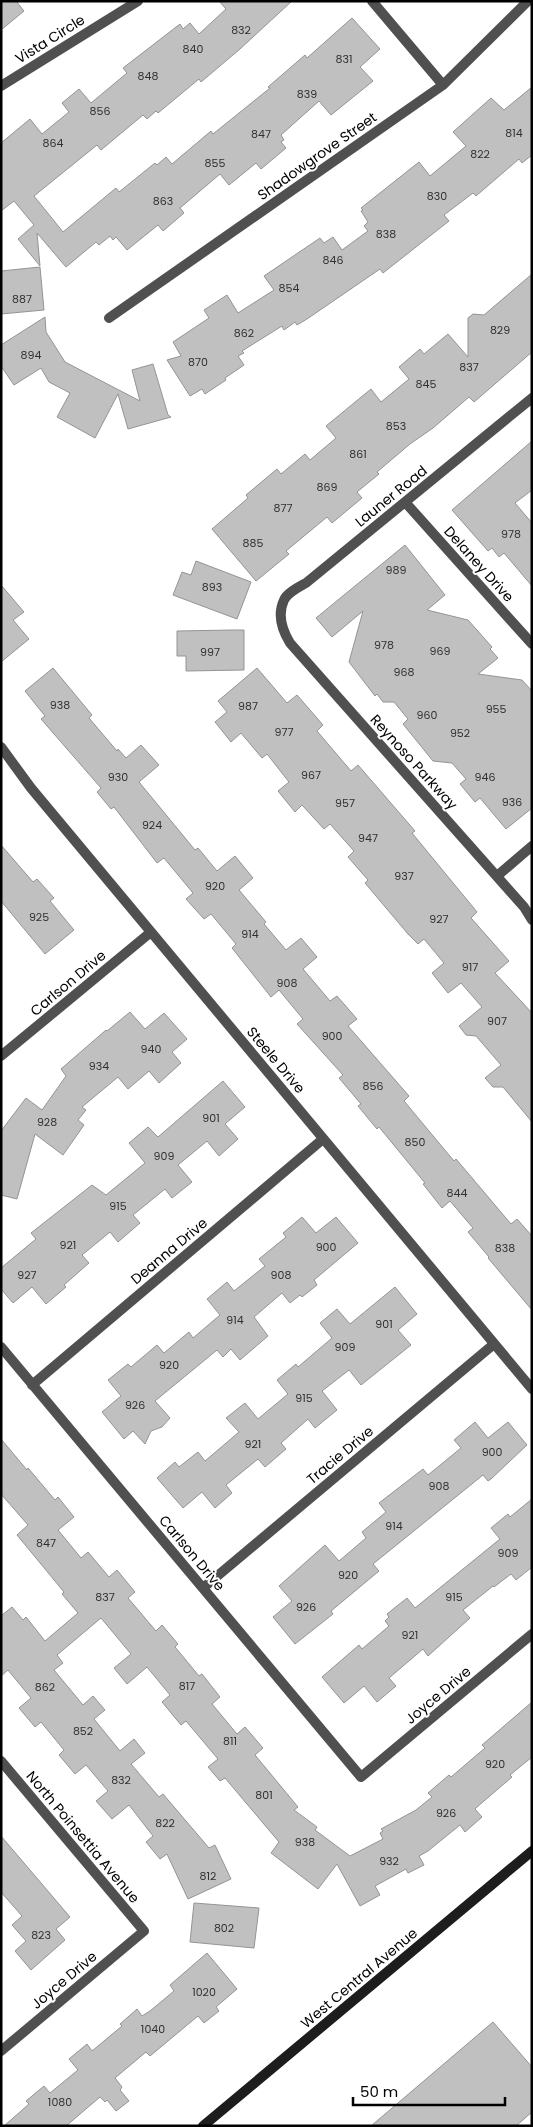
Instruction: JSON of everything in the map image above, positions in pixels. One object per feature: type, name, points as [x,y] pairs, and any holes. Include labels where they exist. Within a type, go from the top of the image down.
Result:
[{"type":"main road","name":"West Central Avenue","points":[[203,2126],[532,1851]]},
{"type":"street","name":"Vista Circle","points":[[1,86],[138,1]]},
{"type":"street","points":[[372,1],[443,85]]},
{"type":"street","name":"Shadowgrove Street","points":[[109,318],[443,85],[528,1]]},
{"type":"street","name":"Launer Road","points":[[280,620],[284,600],[532,398]]},
{"type":"street","name":"Delaney Drive","points":[[405,502],[532,644]]},
{"type":"street","name":"Reynoso Parkway","points":[[280,620],[282,631],[290,643],[497,876],[524,907],[532,920]]},
{"type":"street","name":"Steele Drive","points":[[1,746],[31,788],[532,1389]]},
{"type":"street","points":[[497,876],[532,846]]},
{"type":"street","name":"Carlson Drive","points":[[1,1056],[151,932]]},
{"type":"street","name":"Deanna Drive","points":[[32,1385],[323,1139]]},
{"type":"street","name":"Tracie Drive","points":[[203,1588],[494,1344]]},
{"type":"street","name":"Carlson Drive","points":[[1,1347],[361,1777]]},
{"type":"street","name":"Joyce Drive","points":[[361,1777],[532,1634]]},
{"type":"street","name":"North Poinsettia Avenue","points":[[1,1760],[144,1931]]},
{"type":"street","name":"Joyce Drive","points":[[1,2051],[144,1931]]},
{"type":"building","points":[[1,1],[16,1],[24,11],[1,30]]},
{"type":"building","points":[[219,1],[292,1],[201,82],[199,79],[158,113],[156,111],[147,119],[143,115],[101,150],[97,145],[34,196],[63,232],[116,188],[119,192],[155,163],[157,165],[166,157],[172,164],[211,131],[213,134],[270,88],[268,87],[305,55],[307,58],[352,18],[380,49],[360,67],[373,81],[331,115],[319,101],[281,135],[284,140],[281,142],[286,148],[261,169],[256,163],[229,185],[220,174],[180,208],[184,213],[163,231],[158,225],[127,250],[116,237],[113,240],[110,236],[99,245],[96,242],[66,267],[37,233],[40,266],[18,239],[34,225],[14,201],[1,211],[1,143],[30,119],[42,134],[69,112],[62,103],[79,89],[91,103],[127,73],[123,68],[180,24],[183,29],[190,23],[199,34],[226,9]]},
{"type":"building","points":[[532,87],[532,155],[522,163],[519,159],[476,196],[473,193],[444,215],[449,221],[383,273],[380,269],[297,325],[295,322],[284,330],[282,326],[242,351],[244,353],[238,356],[244,365],[205,394],[202,389],[190,396],[167,360],[181,356],[173,342],[209,318],[204,310],[227,295],[238,313],[274,290],[264,276],[320,238],[324,243],[333,237],[342,250],[368,231],[364,226],[368,222],[361,208],[419,162],[430,176],[466,146],[453,132],[491,98],[504,110]]},
{"type":"building","points":[[40,267],[44,310],[1,314],[1,271]]},
{"type":"building","points":[[532,274],[532,352],[474,402],[469,397],[433,428],[410,444],[357,492],[362,498],[332,523],[327,517],[286,551],[289,554],[256,581],[212,529],[248,498],[246,495],[277,469],[281,474],[305,454],[310,460],[336,438],[326,426],[371,389],[381,402],[409,379],[399,367],[420,349],[424,354],[448,334],[468,357],[468,318],[473,314],[484,315]]},
{"type":"building","points":[[45,317],[46,332],[65,362],[140,401],[132,370],[153,364],[168,415],[171,417],[128,429],[118,394],[95,438],[57,417],[70,393],[49,382],[41,368],[14,385],[1,366],[1,345]]},
{"type":"building","points":[[532,441],[532,490],[515,503],[532,523],[532,586],[504,553],[499,557],[492,548],[488,551],[452,510]]},
{"type":"building","points":[[405,545],[445,595],[427,610],[468,620],[492,647],[490,649],[498,658],[478,674],[522,680],[532,691],[532,808],[506,829],[480,798],[475,802],[460,784],[466,779],[452,763],[433,761],[403,724],[408,719],[394,702],[383,702],[377,694],[375,696],[349,662],[363,611],[332,637],[316,618]]},
{"type":"building","points":[[196,561],[251,582],[237,619],[173,595],[182,572],[191,575]]},
{"type":"building","points":[[1,585],[24,612],[13,620],[29,639],[1,662]]},
{"type":"building","points":[[244,630],[244,670],[186,671],[186,656],[177,656],[177,631]]},
{"type":"building","points":[[53,668],[92,715],[89,718],[117,751],[118,749],[126,758],[141,745],[159,765],[139,782],[195,850],[198,848],[217,871],[235,856],[253,878],[239,890],[266,922],[264,924],[286,950],[301,938],[317,957],[303,969],[330,1001],[337,996],[357,1019],[348,1026],[409,1096],[404,1101],[454,1161],[456,1159],[511,1224],[517,1219],[532,1236],[532,1310],[468,1232],[473,1228],[450,1201],[442,1208],[423,1184],[425,1183],[379,1127],[377,1129],[358,1106],[361,1104],[339,1078],[343,1075],[297,1024],[303,1019],[279,990],[271,997],[232,948],[236,944],[211,914],[204,919],[186,899],[193,893],[164,858],[157,863],[114,807],[111,809],[97,792],[101,788],[41,719],[45,716],[25,691]]},
{"type":"building","points":[[257,668],[287,703],[297,695],[323,725],[317,731],[351,771],[358,765],[415,831],[412,833],[477,912],[471,918],[509,961],[495,973],[532,1013],[532,1122],[503,1087],[493,1087],[485,1078],[501,1065],[476,1036],[466,1035],[459,1026],[482,1007],[461,983],[448,993],[432,973],[444,963],[424,939],[418,944],[408,934],[365,883],[368,880],[348,857],[354,851],[330,824],[324,829],[302,805],[295,812],[278,791],[289,782],[267,754],[262,758],[241,733],[231,742],[215,722],[227,712],[218,701]]},
{"type":"building","points":[[1,845],[33,882],[37,879],[54,898],[50,901],[74,930],[45,954],[1,901]]},
{"type":"building","points":[[130,1012],[145,1029],[164,1013],[187,1039],[172,1052],[181,1063],[159,1083],[149,1071],[128,1089],[118,1077],[82,1107],[86,1110],[78,1120],[84,1125],[63,1155],[35,1134],[17,1199],[1,1195],[1,1131],[26,1098],[42,1110],[66,1076],[61,1069]]},
{"type":"building","points":[[223,1081],[245,1107],[225,1124],[238,1139],[219,1156],[207,1141],[178,1165],[192,1182],[172,1198],[165,1189],[133,1215],[140,1223],[118,1242],[110,1232],[82,1255],[89,1263],[46,1304],[32,1287],[13,1303],[1,1289],[1,1268],[36,1239],[31,1233],[92,1185],[106,1195],[145,1163],[129,1143],[148,1127],[158,1137]]},
{"type":"building","points":[[302,1217],[316,1233],[336,1217],[358,1243],[314,1280],[317,1285],[302,1297],[300,1295],[290,1303],[282,1293],[254,1317],[268,1336],[240,1360],[231,1349],[223,1357],[217,1350],[155,1401],[170,1418],[162,1427],[151,1431],[145,1444],[133,1431],[124,1439],[102,1412],[121,1396],[108,1380],[128,1364],[131,1367],[157,1345],[164,1353],[189,1332],[193,1338],[220,1315],[207,1299],[227,1282],[234,1291],[265,1266],[259,1259],[286,1237],[283,1233]]},
{"type":"building","points":[[395,1287],[417,1314],[398,1330],[411,1345],[361,1385],[349,1370],[322,1391],[337,1410],[315,1428],[308,1419],[281,1443],[286,1449],[265,1467],[258,1459],[226,1485],[232,1493],[215,1508],[202,1492],[183,1508],[157,1478],[175,1462],[179,1467],[198,1452],[205,1461],[239,1432],[226,1418],[245,1403],[258,1419],[288,1394],[277,1380],[296,1364],[298,1367],[332,1338],[320,1323],[337,1309],[350,1324]]},
{"type":"building","points":[[475,1422],[488,1438],[508,1422],[527,1445],[491,1479],[488,1481],[483,1475],[373,1564],[379,1571],[331,1611],[333,1614],[295,1644],[273,1617],[292,1601],[279,1586],[325,1545],[339,1561],[366,1538],[362,1532],[386,1512],[379,1503],[423,1469],[428,1475],[461,1448],[454,1440]]},
{"type":"building","points":[[1,1439],[55,1500],[58,1497],[74,1517],[58,1530],[81,1558],[88,1552],[109,1577],[117,1570],[135,1592],[128,1598],[156,1631],[162,1625],[178,1644],[175,1647],[199,1676],[202,1674],[220,1697],[212,1704],[237,1734],[245,1727],[263,1748],[255,1755],[298,1807],[294,1810],[317,1827],[315,1830],[350,1856],[383,1839],[380,1833],[383,1831],[381,1829],[416,1810],[432,1797],[428,1793],[449,1775],[451,1777],[485,1748],[482,1745],[532,1702],[532,1757],[510,1775],[512,1777],[475,1809],[482,1817],[465,1832],[460,1825],[419,1856],[424,1865],[408,1873],[406,1869],[375,1886],[380,1895],[360,1906],[337,1864],[318,1889],[271,1853],[279,1842],[225,1778],[220,1781],[208,1767],[218,1759],[186,1721],[181,1725],[162,1702],[170,1695],[147,1667],[127,1684],[114,1668],[131,1654],[101,1618],[57,1655],[63,1663],[54,1670],[83,1705],[93,1696],[105,1710],[94,1719],[120,1751],[134,1739],[145,1753],[131,1764],[159,1797],[163,1794],[209,1848],[215,1845],[231,1879],[188,1899],[167,1854],[160,1859],[146,1842],[153,1836],[129,1805],[112,1819],[96,1801],[108,1791],[86,1765],[75,1774],[59,1755],[64,1750],[41,1722],[35,1727],[19,1708],[31,1698],[8,1670],[1,1676],[1,1616],[12,1607],[23,1620],[26,1617],[45,1641],[78,1613],[62,1594],[64,1592],[17,1535],[28,1525],[1,1494]]},
{"type":"building","points":[[532,1499],[532,1567],[516,1580],[511,1574],[463,1610],[470,1618],[428,1656],[423,1649],[389,1678],[396,1686],[377,1702],[364,1686],[344,1703],[322,1677],[359,1645],[362,1649],[389,1626],[385,1621],[389,1617],[387,1614],[407,1598],[415,1608],[500,1539],[491,1528],[508,1514],[510,1517]]},
{"type":"building","points":[[1,1836],[70,1917],[56,1929],[65,1940],[31,1970],[15,1951],[26,1941],[12,1925],[22,1916],[1,1892]]},
{"type":"building","points":[[194,1903],[259,1908],[254,1948],[190,1942]]},
{"type":"building","points":[[207,1953],[237,1989],[216,2007],[219,2011],[204,2023],[198,2016],[150,2056],[146,2052],[115,2078],[122,2087],[120,2090],[129,2101],[116,2111],[107,2100],[105,2102],[100,2097],[66,2126],[4,2126],[29,2104],[26,2101],[44,2086],[50,2093],[78,2070],[69,2059],[87,2044],[92,2051],[122,2026],[120,2024],[137,2009],[142,2016],[150,2011],[174,1991],[170,1985]]},
{"type":"building","points":[[493,2022],[532,2067],[532,2112],[516,2126],[371,2126]]}]
